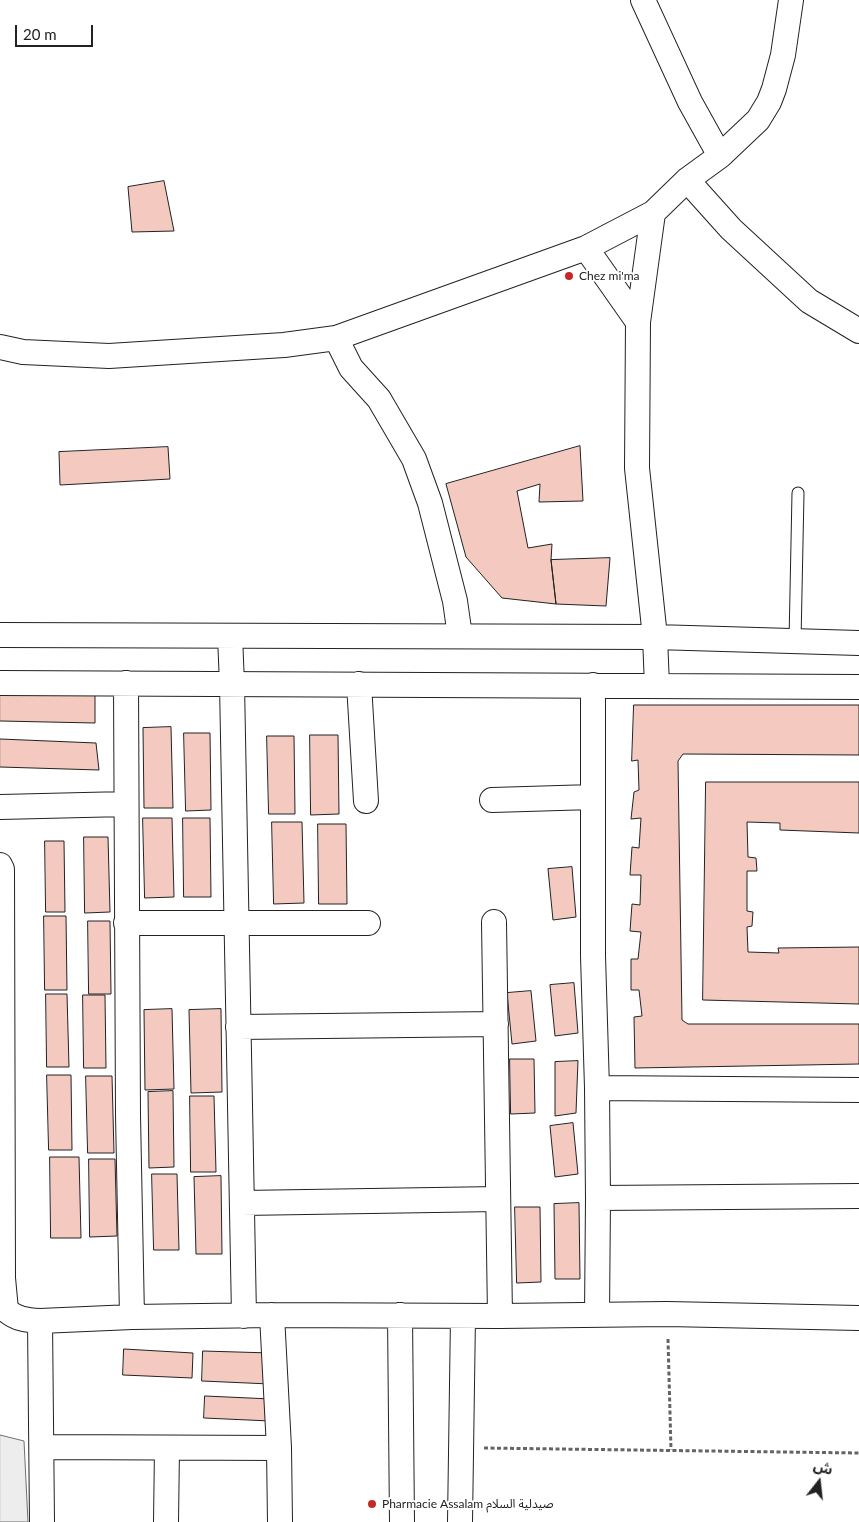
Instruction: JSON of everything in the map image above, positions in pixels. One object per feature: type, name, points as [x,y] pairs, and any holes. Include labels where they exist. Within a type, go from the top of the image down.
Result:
[{"type":"street","points":[[643,0],[690,102],[720,156]]},
{"type":"street","points":[[0,347],[23,352],[109,356],[284,345],[336,338],[586,248],[653,213],[687,180],[720,156],[758,120],[769,102],[783,55],[790,0]]},
{"type":"street","points":[[687,180],[731,229],[810,300],[859,331]]},
{"type":"street","points":[[653,213],[638,322],[637,468],[655,637],[656,686]]},
{"type":"street","points":[[586,248],[638,322]]},
{"type":"street","points":[[336,338],[351,368],[379,399],[414,459],[430,503],[455,602],[460,636]]},
{"type":"street","points":[[0,634],[655,637],[859,643]]},
{"type":"street","points":[[230,636],[244,1316]]},
{"type":"street","points":[[0,683],[859,687]]},
{"type":"street","points":[[126,683],[126,923],[132,1317]]},
{"type":"street","points":[[359,684],[366,801]]},
{"type":"street","points":[[593,686],[593,956],[598,1198],[597,1315]]},
{"type":"street","points":[[492,800],[593,797]]},
{"type":"street","points":[[0,807],[126,804]]},
{"type":"street","points":[[0,864],[2,869],[4,1296],[6,1310],[13,1316],[26,1320],[272,1315],[500,1316],[667,1314],[859,1318]]},
{"type":"street","points":[[494,922],[500,1316]]},
{"type":"street","points":[[126,923],[368,924]]},
{"type":"street","points":[[238,1027],[496,1024]]},
{"type":"street","points":[[597,1088],[859,1090]]},
{"type":"street","points":[[598,1198],[859,1196]]},
{"type":"street","points":[[242,1203],[498,1199]]},
{"type":"street","points":[[272,1315],[279,1448],[280,1522]]},
{"type":"street","points":[[400,1315],[402,1522]]},
{"type":"street","points":[[460,1522],[463,1316]]},
{"type":"street","points":[[40,1320],[43,1447],[42,1522]]},
{"type":"street","points":[[43,1447],[279,1448]]},
{"type":"street","points":[[166,1522],[167,1448]]},
{"type":"lane","points":[[795,641],[798,493]]},
{"type":"path","points":[[667,1314],[672,1450]]},
{"type":"path","points":[[461,1447],[859,1453]]},
{"type":"shaded area","points":[[0,1435],[24,1441],[28,1522],[0,1522]]},
{"type":"building","points":[[164,181],[174,231],[132,232],[128,187]]},
{"type":"building","points":[[580,446],[583,501],[539,502],[540,484],[517,491],[528,548],[552,544],[551,560],[556,604],[502,598],[466,557],[446,484]]},
{"type":"building","points":[[168,447],[170,479],[60,485],[59,452]]},
{"type":"building","points":[[610,558],[606,606],[556,604],[551,560]]},
{"type":"building","points":[[0,693],[95,695],[95,723],[0,721]]},
{"type":"building","points":[[634,705],[859,705],[859,755],[683,754],[678,761],[682,1020],[688,1024],[859,1024],[859,1064],[635,1068],[634,1017],[642,1016],[639,990],[631,990],[631,959],[638,959],[641,932],[630,931],[632,904],[640,905],[641,875],[630,875],[632,847],[639,848],[641,818],[631,819],[634,792],[639,790],[638,760],[632,761]]},
{"type":"building","points":[[171,727],[173,808],[144,808],[143,728]]},
{"type":"building","points":[[184,733],[210,733],[211,810],[186,811]]},
{"type":"building","points":[[310,735],[338,735],[339,814],[311,815]]},
{"type":"building","points":[[267,736],[294,736],[295,814],[269,814]]},
{"type":"building","points":[[0,739],[96,743],[99,770],[0,767]]},
{"type":"building","points":[[706,782],[859,782],[859,833],[780,830],[780,823],[747,822],[748,857],[756,858],[757,871],[747,871],[747,911],[753,912],[752,926],[747,927],[748,952],[779,953],[778,948],[859,947],[859,1004],[703,1000]]},
{"type":"building","points":[[143,818],[172,818],[174,897],[145,898]]},
{"type":"building","points":[[183,818],[210,818],[211,897],[184,897]]},
{"type":"building","points":[[272,822],[302,822],[304,903],[274,904]]},
{"type":"building","points":[[318,824],[346,824],[347,904],[319,904]]},
{"type":"building","points":[[84,837],[108,837],[110,912],[85,913]]},
{"type":"building","points":[[45,841],[64,841],[65,912],[46,912]]},
{"type":"building","points":[[572,867],[576,917],[553,920],[548,869]]},
{"type":"building","points":[[44,916],[66,916],[67,990],[45,990]]},
{"type":"building","points":[[88,921],[110,921],[111,994],[89,994]]},
{"type":"building","points":[[574,983],[578,1033],[555,1036],[550,985]]},
{"type":"building","points":[[531,991],[536,1041],[512,1044],[507,993]]},
{"type":"building","points":[[46,994],[67,994],[69,1067],[47,1067]]},
{"type":"building","points":[[83,995],[105,995],[106,1068],[84,1068]]},
{"type":"building","points":[[172,1009],[174,1089],[145,1090],[144,1010]]},
{"type":"building","points":[[221,1009],[222,1092],[191,1093],[189,1010]]},
{"type":"building","points":[[510,1059],[534,1059],[535,1113],[511,1114]]},
{"type":"building","points":[[578,1061],[576,1113],[555,1116],[555,1062]]},
{"type":"building","points":[[47,1075],[71,1075],[72,1150],[49,1150]]},
{"type":"building","points":[[86,1076],[112,1076],[114,1153],[88,1153]]},
{"type":"building","points":[[173,1091],[174,1167],[149,1168],[148,1092]]},
{"type":"building","points":[[190,1096],[214,1096],[216,1172],[191,1172]]},
{"type":"building","points":[[573,1123],[578,1174],[555,1177],[550,1126]]},
{"type":"building","points":[[50,1157],[79,1157],[81,1238],[51,1238]]},
{"type":"building","points":[[89,1159],[115,1159],[117,1236],[90,1237]]},
{"type":"building","points":[[152,1174],[177,1174],[179,1250],[154,1250]]},
{"type":"building","points":[[221,1176],[222,1254],[196,1254],[194,1177]]},
{"type":"building","points":[[579,1203],[580,1279],[555,1279],[554,1204]]},
{"type":"building","points":[[515,1207],[540,1207],[541,1282],[517,1283]]},
{"type":"building","points":[[124,1349],[193,1353],[192,1378],[123,1375]]},
{"type":"building","points":[[203,1351],[271,1353],[270,1384],[202,1381]]},
{"type":"building","points":[[205,1396],[271,1399],[270,1421],[204,1418]]},
{"type":"place","name":"Chez mi'ma","points":[[569,276]]},
{"type":"place","name":"Pharmacie Assalam صيدلية السلام","points":[[372,1504]]}]
